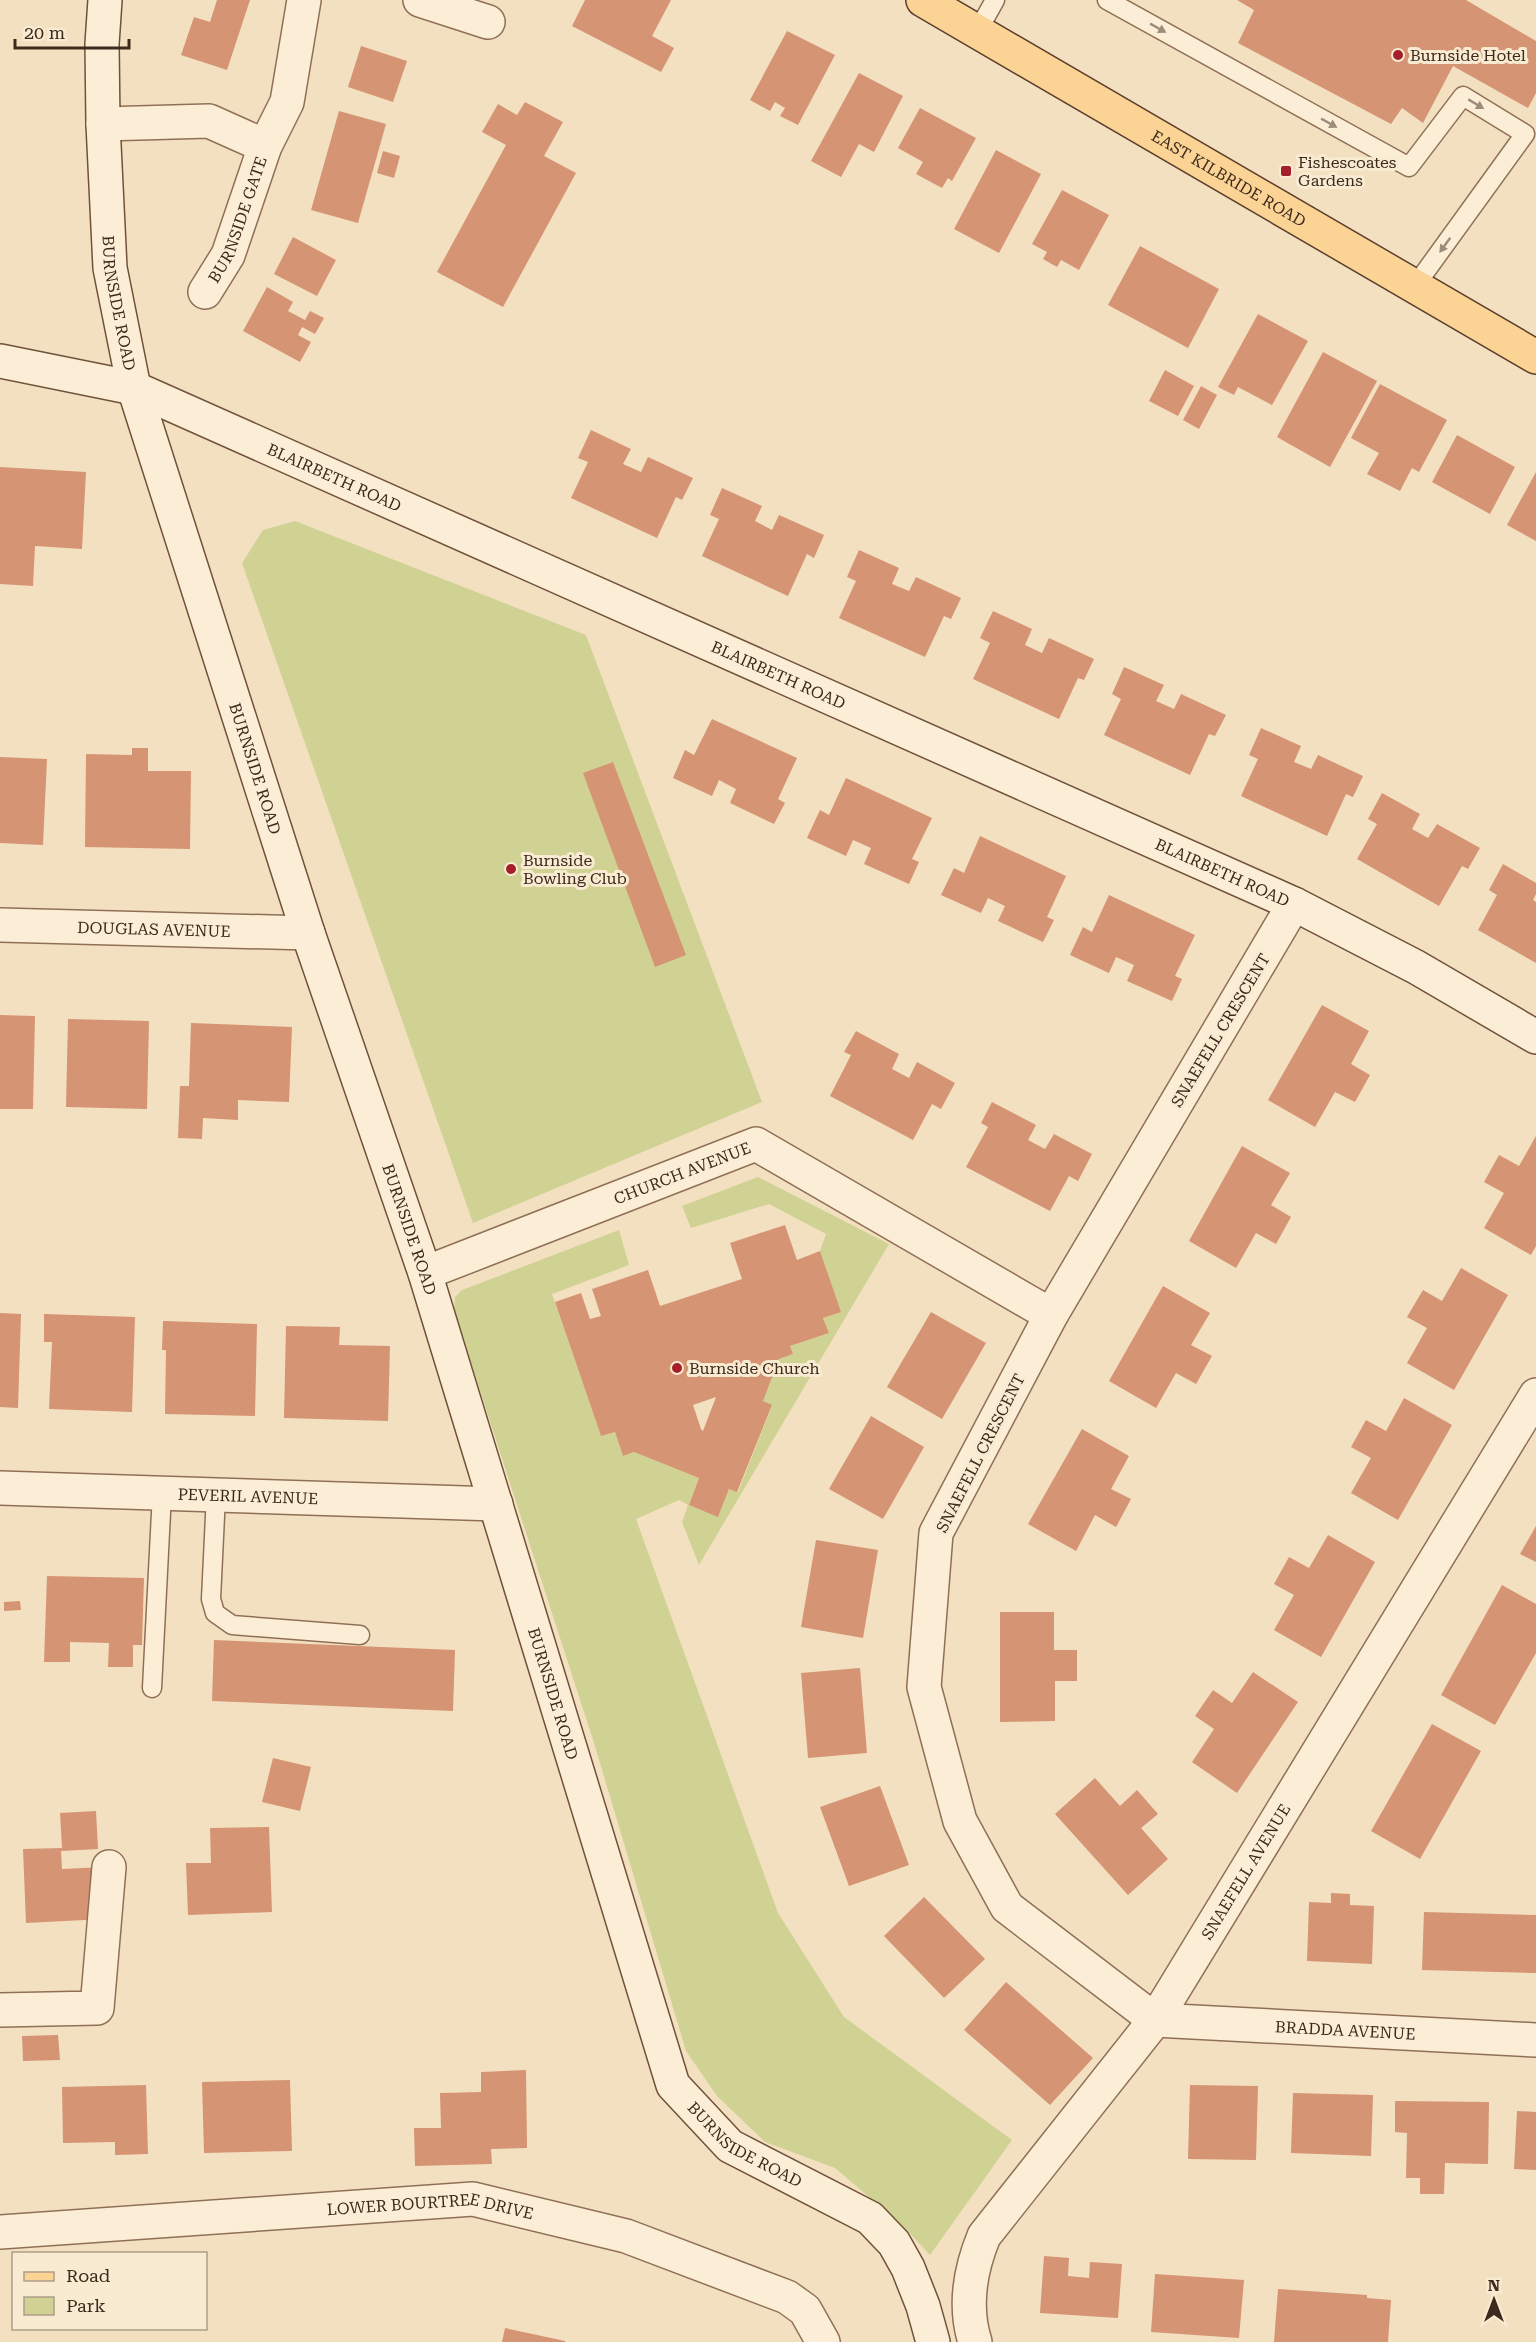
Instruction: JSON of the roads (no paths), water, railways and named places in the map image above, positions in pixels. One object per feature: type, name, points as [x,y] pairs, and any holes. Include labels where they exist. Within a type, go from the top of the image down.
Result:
[{"type":"main road","name":"EAST KILBRIDE ROAD","points":[[923,0],[1536,357]]},
{"type":"street","name":"BURNSIDE ROAD","points":[[105,0],[102,44],[103,124],[110,268],[134,388],[308,933],[425,1273],[673,2085],[730,2146],[870,2218],[894,2243],[908,2268],[923,2306],[933,2342]]},
{"type":"street","name":"BURNSIDE GATE","points":[[205,292],[228,255],[265,146],[287,102],[304,0]]},
{"type":"street","points":[[420,0],[488,22]]},
{"type":"street","name":"BURNSIDE GATE","points":[[103,124],[209,121],[265,146]]},
{"type":"street","name":"BLAIRBETH ROAD","points":[[0,361],[134,388],[1294,904],[1416,967],[1536,1036]]},
{"type":"street","name":"SNAEFELL CRESCENT","points":[[1155,2020],[1007,1907],[960,1821],[924,1687],[936,1533],[1051,1315],[1294,904]]},
{"type":"street","name":"DOUGLAS AVENUE","points":[[0,926],[308,933]]},
{"type":"street","name":"CHURCH AVENUE","points":[[425,1273],[756,1144],[1051,1315]]},
{"type":"street","name":"SNAEFELL AVENUE","points":[[975,2342],[969,2324],[969,2299],[975,2259],[984,2236],[1155,2020],[1536,1395]]},
{"type":"street","name":"PEVERIL AVENUE","points":[[0,1488],[496,1504]]},
{"type":"street","points":[[0,2010],[97,2008],[109,1867]]},
{"type":"street","name":"BRADDA AVENUE","points":[[1155,2020],[1536,2040]]},
{"type":"street","name":"LOWER BOURTREE DRIVE","points":[[0,2232],[473,2199],[626,2236],[787,2297],[805,2310],[823,2342]]},
{"type":"lane","points":[[977,32],[995,0]]},
{"type":"lane","points":[[1107,0],[1409,167],[1463,96],[1525,134],[1415,286]]},
{"type":"lane","points":[[152,1688],[162,1493]]},
{"type":"lane","points":[[216,1495],[212,1599],[215,1613],[231,1625],[360,1635]]},
{"type":"place","name":"Burnside Hotel","points":[[1398,55]]},
{"type":"place","name":"Fishescoates Gardens","points":[[1286,171]]},
{"type":"place","name":"Burnside Bowling Club","points":[[511,869]]},
{"type":"place","name":"Burnside Church","points":[[677,1368]]}]
